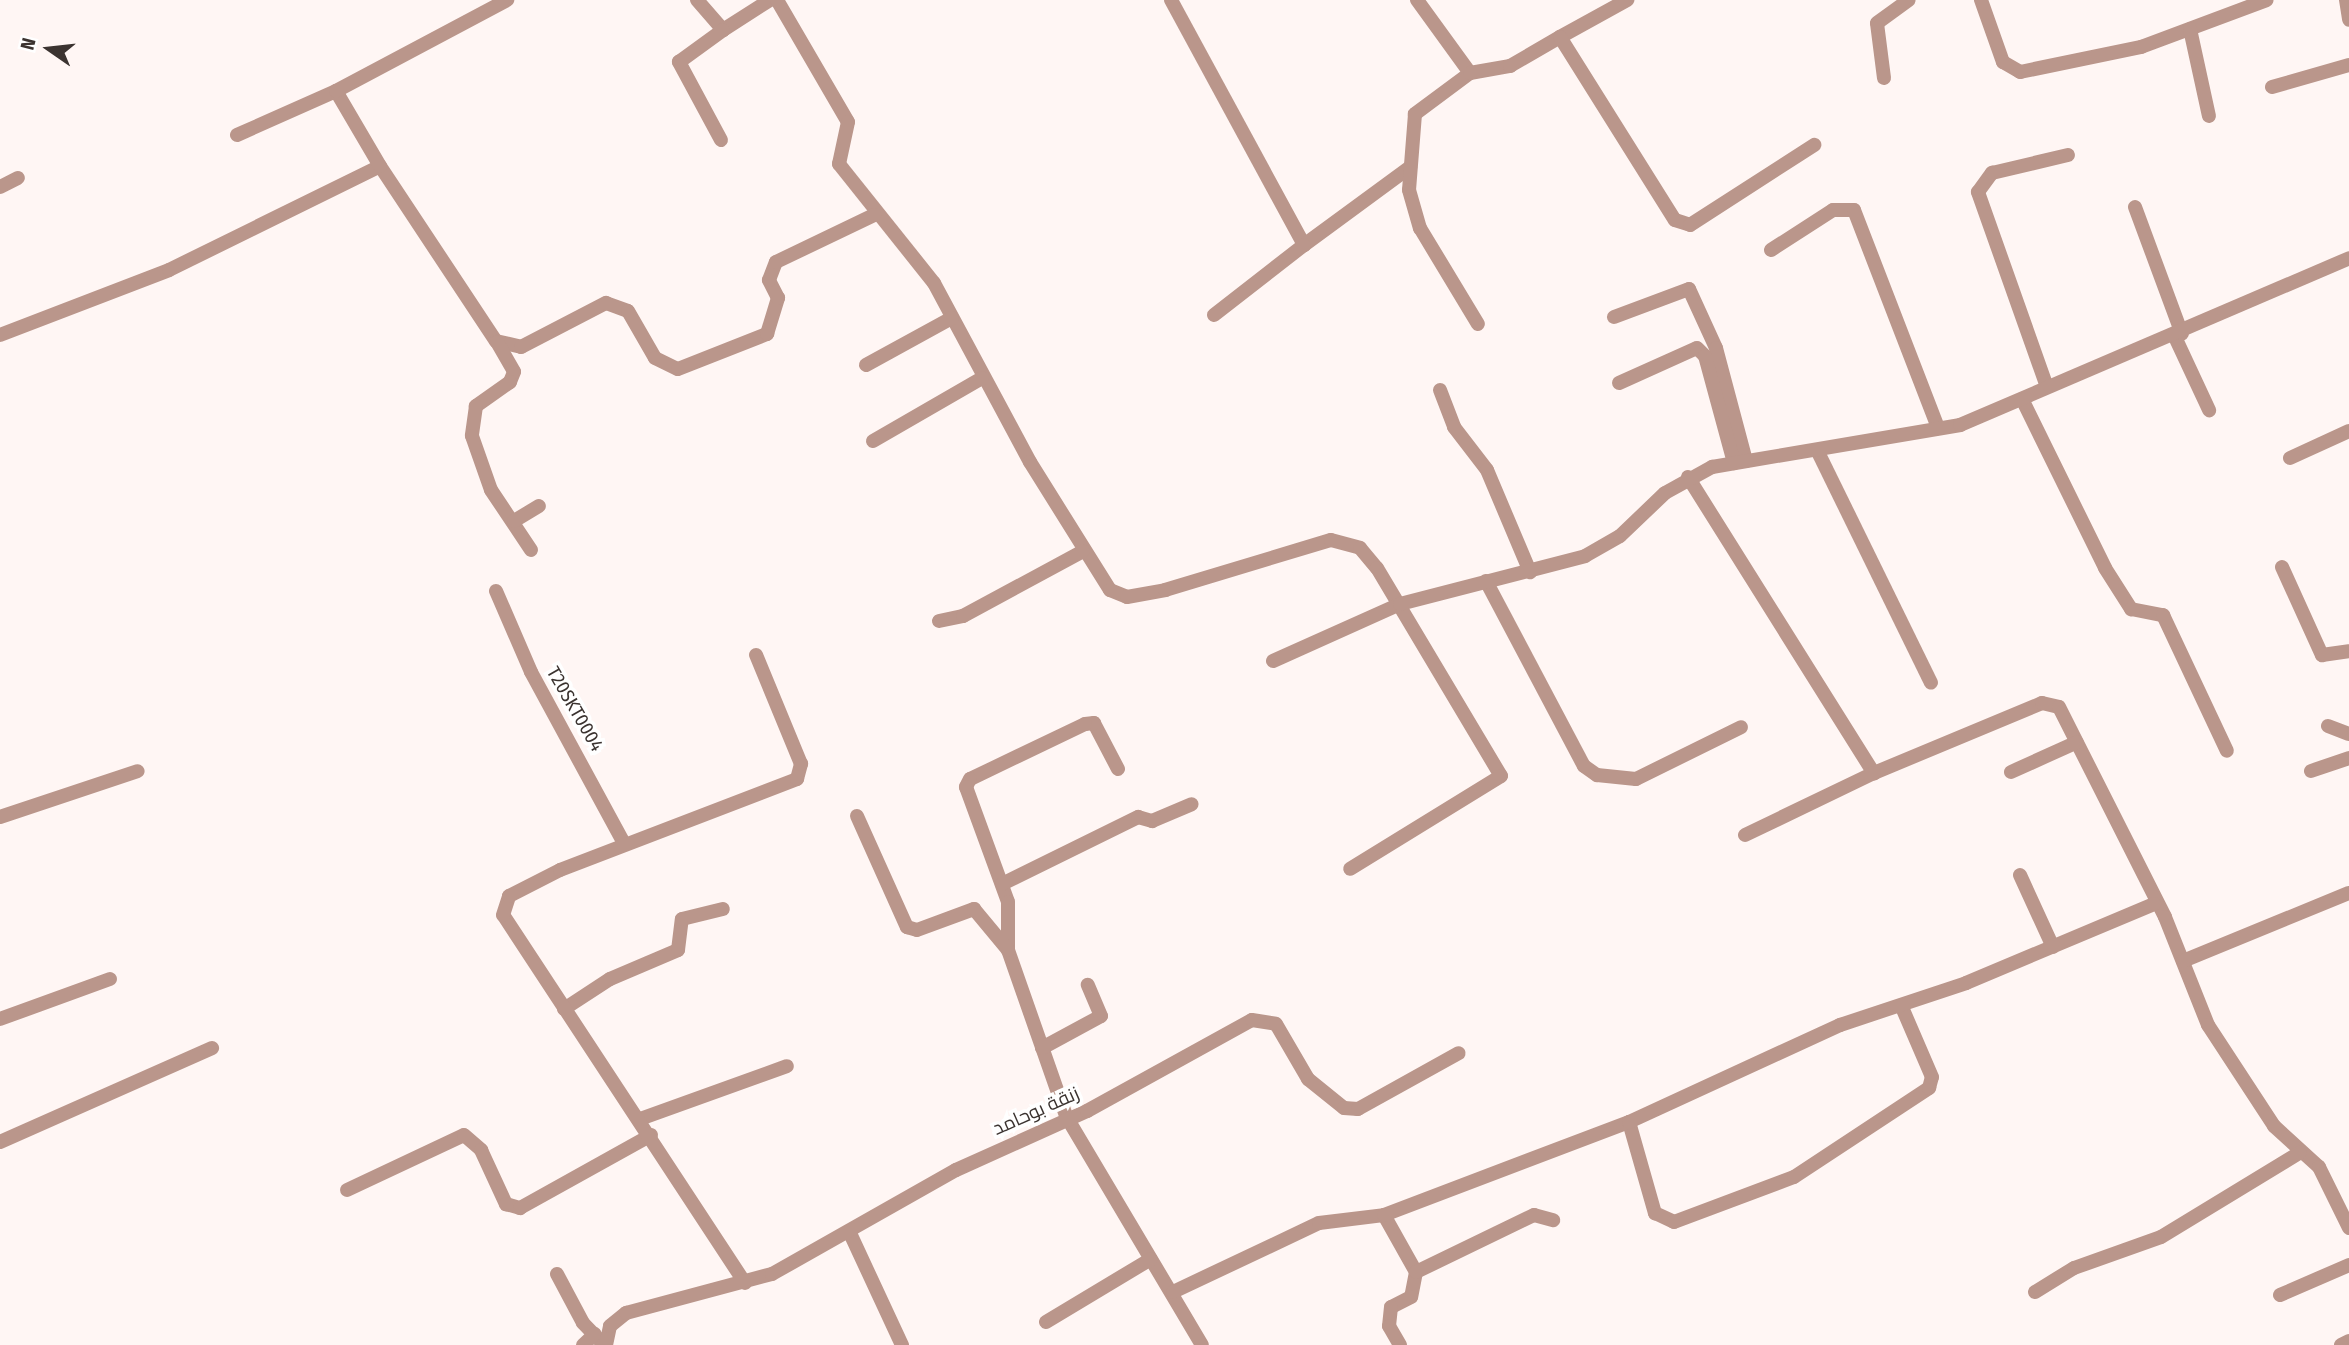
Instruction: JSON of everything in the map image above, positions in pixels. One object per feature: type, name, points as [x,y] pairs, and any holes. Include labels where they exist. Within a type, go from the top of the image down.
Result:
[{"type":"street","points":[[237,135],[336,91],[507,0]]},
{"type":"street","points":[[697,0],[723,30]]},
{"type":"street","points":[[721,140],[679,62],[770,0]]},
{"type":"street","points":[[777,0],[848,122],[839,164],[874,215],[934,282],[982,378],[1083,551],[1110,590],[1127,597],[1331,540],[1360,548],[1400,604],[1501,776],[1350,869]]},
{"type":"street","points":[[1171,0],[1304,244]]},
{"type":"street","points":[[1417,0],[1470,72]]},
{"type":"street","points":[[1478,324],[1420,228],[1409,190],[1415,114],[1470,72],[1510,66],[1627,0]]},
{"type":"street","points":[[1884,78],[1877,23],[1909,0]]},
{"type":"street","points":[[1981,0],[2003,62],[2020,72],[2090,61],[2190,29],[2267,0]]},
{"type":"street","points":[[2346,0],[2349,20]]},
{"type":"street","points":[[2190,29],[2209,117]]},
{"type":"street","points":[[1560,37],[1675,220],[1690,225],[1814,145]]},
{"type":"street","points":[[2272,87],[2349,65]]},
{"type":"street","points":[[336,91],[380,166],[514,372],[510,382],[476,406],[472,436],[491,490],[531,550]]},
{"type":"street","points":[[2047,387],[1978,192],[1992,173],[2068,155]]},
{"type":"street","points":[[0,335],[169,270],[380,166]]},
{"type":"street","points":[[1214,315],[1304,244],[1410,167]]},
{"type":"street","points":[[0,187],[18,178]]},
{"type":"street","points":[[2135,207],[2179,336],[2209,410]]},
{"type":"street","points":[[1771,250],[1833,210],[1854,210],[1938,428]]},
{"type":"street","points":[[496,341],[521,347],[606,303],[628,311],[665,367],[686,367],[766,334],[778,298],[769,280],[776,262],[874,215]]},
{"type":"street","points":[[1273,661],[1400,604],[1585,556],[1620,536],[1688,477],[1740,462],[1938,428],[2022,399],[2179,336],[2349,258]]},
{"type":"street","points":[[1614,317],[1689,289],[1716,348],[1740,462]]},
{"type":"street","points":[[866,365],[952,318]]},
{"type":"street","points":[[1619,383],[1697,348],[1705,356],[1740,462]]},
{"type":"street","points":[[873,441],[982,378]]},
{"type":"street","points":[[1440,390],[1454,427],[1487,470],[1531,572]]},
{"type":"street","points":[[2022,399],[2105,568],[2131,609],[2163,615],[2227,751]]},
{"type":"street","points":[[2290,458],[2349,431]]},
{"type":"street","points":[[1817,450],[1931,683]]},
{"type":"street","points":[[1688,477],[1874,773]]},
{"type":"street","points":[[514,521],[540,506]]},
{"type":"street","points":[[939,621],[963,616],[1083,551]]},
{"type":"street","points":[[2282,567],[2322,655],[2349,651]]},
{"type":"street","points":[[1486,581],[1584,766],[1597,775],[1636,779],[1741,727]]},
{"type":"street","name":"T20SKT0004","points":[[496,591],[531,672],[624,843]]},
{"type":"street","points":[[745,1283],[651,1135],[523,949],[503,915],[503,904],[560,870],[624,843],[797,779],[801,764],[756,655]]},
{"type":"street","points":[[1745,835],[1874,773],[2042,703],[2059,707],[2183,961],[2208,1025],[2260,1108],[2299,1153],[2319,1167],[2349,1228]]},
{"type":"street","points":[[1118,769],[1094,723],[970,779],[966,787],[1008,902],[1008,950],[1066,1116],[1202,1345]]},
{"type":"street","points":[[2328,726],[2349,734]]},
{"type":"street","points":[[2011,772],[2077,742]]},
{"type":"street","points":[[2311,771],[2349,758]]},
{"type":"street","points":[[0,817],[138,771]]},
{"type":"street","points":[[1002,884],[1138,817],[1152,821],[1192,804]]},
{"type":"street","points":[[858,816],[906,927],[917,930],[974,909],[1008,950]]},
{"type":"street","points":[[2020,875],[2053,947]]},
{"type":"street","points":[[2183,961],[2349,893]]},
{"type":"street","points":[[1172,1292],[1319,1223],[1384,1215],[1629,1122],[1840,1025],[1901,1005],[2053,947],[2154,904]]},
{"type":"street","points":[[564,1009],[610,979],[678,950],[682,919],[723,909]]},
{"type":"street","points":[[0,1019],[110,979]]},
{"type":"street","points":[[1042,1048],[1101,1016],[1088,985]]},
{"type":"street","points":[[1629,1122],[1655,1213],[1674,1222],[1794,1177],[1929,1088],[1932,1077],[1901,1005]]},
{"type":"street","name":"زنقة بوحامد","points":[[610,1326],[626,1313],[745,1283],[1066,1116],[1087,1111],[1252,1020],[1276,1024],[1308,1079],[1344,1108],[1357,1109],[1459,1053]]},
{"type":"street","points":[[0,1142],[212,1048]]},
{"type":"street","points":[[640,1119],[787,1066]]},
{"type":"street","points":[[347,1191],[464,1135],[481,1150],[506,1203],[520,1208],[651,1135]]},
{"type":"street","points":[[2035,1292],[2074,1268],[2161,1237],[2299,1153]]},
{"type":"street","points":[[1384,1215],[1416,1272],[1411,1297],[1391,1307],[1389,1326],[1400,1345]]},
{"type":"street","points":[[1416,1272],[1534,1215],[1553,1220]]},
{"type":"street","points":[[849,1231],[902,1345]]},
{"type":"street","points":[[1046,1322],[1151,1259]]},
{"type":"street","points":[[2280,1295],[2349,1265]]},
{"type":"street","points":[[557,1274],[583,1323],[602,1341]]},
{"type":"street","points":[[583,1323],[610,1326],[602,1341]]},
{"type":"street","points":[[583,1345],[602,1341]]},
{"type":"street","points":[[2341,1345],[2349,1341]]}]
